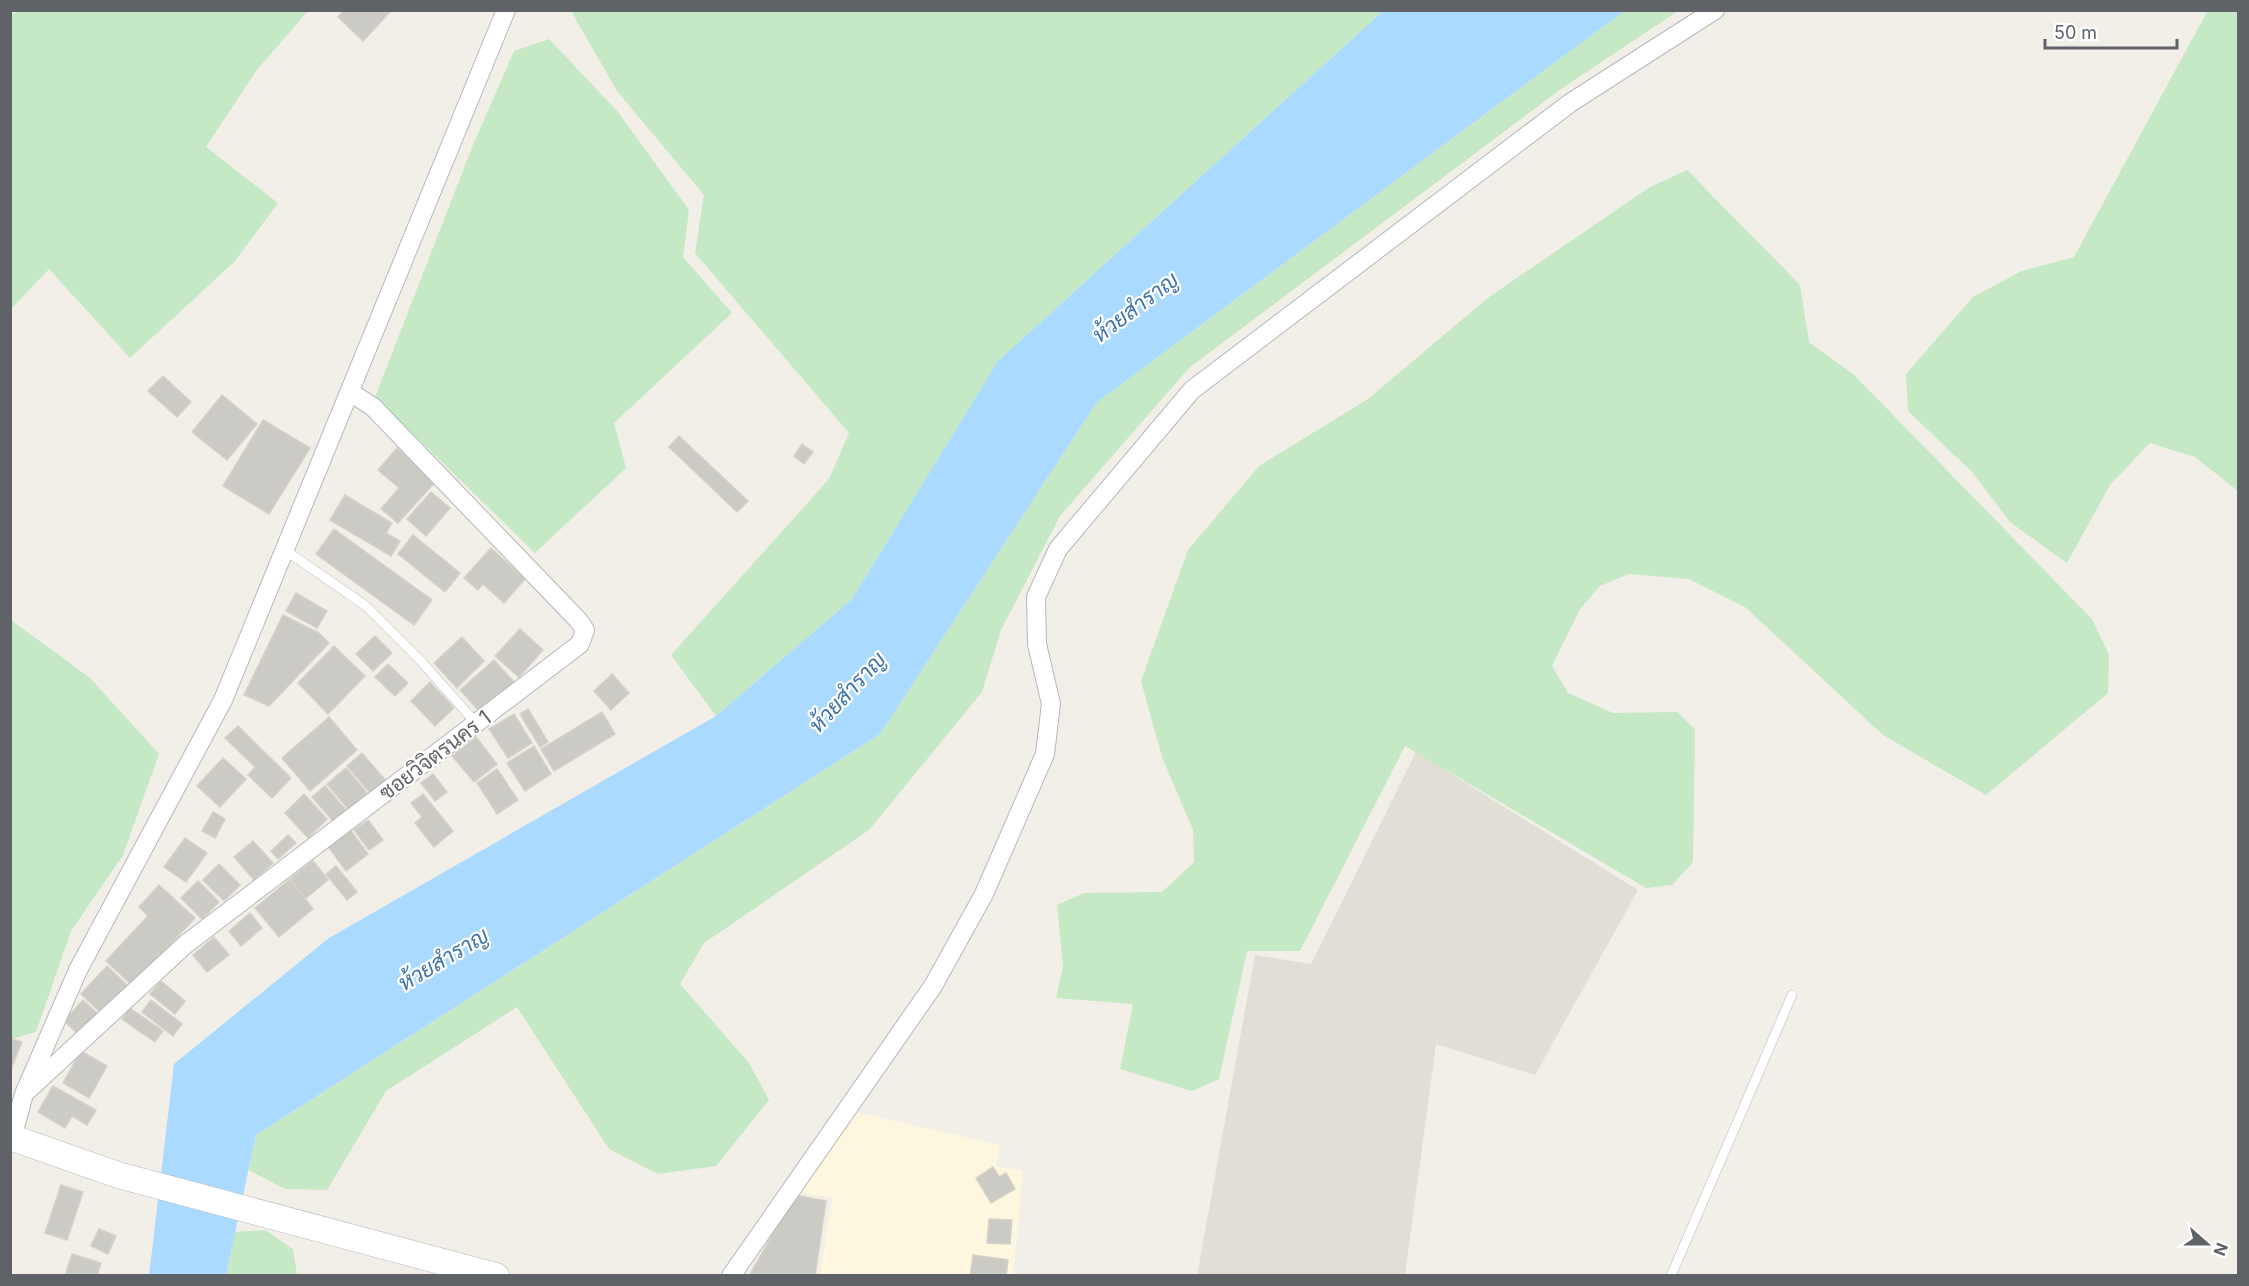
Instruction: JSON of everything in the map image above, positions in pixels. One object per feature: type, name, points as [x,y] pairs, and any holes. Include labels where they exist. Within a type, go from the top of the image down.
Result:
[{"type":"street","points":[[496,1275],[118,1175],[11,1137],[24,1094],[78,970],[223,700],[506,10]]},
{"type":"street","points":[[730,1275],[933,986],[984,894],[1045,754],[1051,704],[1036,644],[1036,597],[1058,549],[1192,390],[1570,102],[1715,10]]},
{"type":"street","name":"ซอยวิจิตรนคร 1","points":[[24,1094],[186,944],[580,644],[585,630],[374,407],[350,392]]},
{"type":"lane","points":[[285,550],[366,606],[420,660],[476,723]]},
{"type":"lane","points":[[1671,1275],[1792,995]]},
{"type":"shaded area","points":[[1416,752],[1638,890],[1535,1075],[1436,1044],[1405,1275],[1197,1276],[1255,955],[1311,964]]},
{"type":"shaded area","points":[[855,1112],[1000,1145],[996,1167],[1023,1170],[1013,1275],[820,1275],[832,1198],[799,1192]]},
{"type":"green space","points":[[2208,10],[2238,11],[2238,491],[2195,457],[2150,443],[2110,485],[2067,563],[2010,522],[1972,472],[1908,411],[1906,374],[1973,297],[2022,271],[2074,257]]},
{"type":"green space","points":[[19,11],[308,11],[256,71],[206,147],[278,203],[235,261],[130,358],[49,269],[11,309],[10,15]]},
{"type":"green space","points":[[571,11],[1383,11],[998,361],[852,599],[716,716],[671,655],[829,479],[849,433],[695,253],[704,195],[617,91]]},
{"type":"green space","points":[[1624,11],[1678,11],[1561,89],[1189,368],[1060,516],[1001,630],[982,692],[869,830],[704,943],[680,984],[749,1063],[769,1100],[716,1166],[658,1174],[609,1149],[517,1007],[386,1091],[327,1190],[285,1189],[249,1170],[256,1135],[880,734],[1097,402]]},
{"type":"green space","points":[[549,39],[618,112],[689,210],[683,257],[732,313],[614,423],[626,468],[535,553],[375,397],[473,145],[514,51]]},
{"type":"green space","points":[[1687,170],[1800,285],[1809,342],[1854,375],[2092,619],[2109,655],[2108,693],[1986,795],[1883,735],[1745,607],[1689,579],[1629,574],[1600,586],[1580,609],[1552,666],[1568,693],[1613,713],[1677,712],[1695,729],[1693,862],[1672,885],[1646,888],[1405,746],[1300,951],[1247,951],[1219,1079],[1192,1091],[1120,1069],[1133,1004],[1056,998],[1063,967],[1057,905],[1084,893],[1162,892],[1194,862],[1193,830],[1162,757],[1141,681],[1188,550],[1259,466],[1368,399],[1489,297],[1650,187]]},
{"type":"green space","points":[[11,620],[90,678],[159,754],[123,855],[71,931],[36,1032],[11,1039]]},
{"type":"green space","points":[[265,1230],[293,1249],[297,1275],[226,1276],[235,1232]]},
{"type":"water","name":"ห้วยสำราญ","points":[[1383,11],[1624,11],[1097,402],[880,734],[256,1135],[226,1275],[149,1276],[174,1064],[329,938],[716,716],[852,599],[998,361]]},
{"type":"building","points":[[344,10],[392,10],[363,41],[338,17]]},
{"type":"building","points":[[163,376],[191,402],[177,417],[148,391]]},
{"type":"building","points":[[222,395],[257,424],[227,460],[192,432]]},
{"type":"building","points":[[263,420],[310,448],[269,514],[223,486]]},
{"type":"building","points":[[679,436],[748,501],[737,512],[669,447]]},
{"type":"building","points":[[802,444],[813,452],[804,464],[794,456]]},
{"type":"building","points":[[397,448],[435,482],[398,523],[381,509],[399,488],[378,470]]},
{"type":"building","points":[[431,492],[450,508],[426,536],[407,519]]},
{"type":"building","points":[[345,495],[392,523],[386,533],[400,541],[391,556],[330,520]]},
{"type":"building","points":[[334,529],[432,600],[414,625],[316,554]]},
{"type":"building","points":[[413,535],[460,573],[445,592],[398,554]]},
{"type":"building","points":[[491,548],[525,579],[504,603],[483,584],[478,590],[464,578]]},
{"type":"building","points":[[296,593],[327,611],[317,628],[286,611]]},
{"type":"building","points":[[283,615],[319,633],[329,643],[269,706],[244,695]]},
{"type":"building","points":[[520,629],[543,650],[519,677],[495,656]]},
{"type":"building","points":[[375,636],[392,653],[373,671],[356,654]]},
{"type":"building","points":[[462,637],[484,661],[457,688],[434,663]]},
{"type":"building","points":[[334,646],[365,676],[328,714],[298,683]]},
{"type":"building","points":[[494,660],[515,683],[481,713],[460,690]]},
{"type":"building","points":[[388,664],[408,683],[395,696],[375,677]]},
{"type":"building","points":[[612,674],[629,693],[611,710],[594,691]]},
{"type":"building","points":[[430,682],[454,708],[435,726],[411,701]]},
{"type":"building","points":[[528,709],[548,742],[540,747],[520,714]]},
{"type":"building","points":[[602,712],[615,734],[554,771],[541,749]]},
{"type":"building","points":[[514,714],[532,743],[508,758],[489,729]]},
{"type":"building","points":[[329,717],[357,750],[310,791],[282,758]]},
{"type":"building","points":[[238,726],[291,778],[272,798],[248,775],[255,767],[225,738]]},
{"type":"building","points":[[476,737],[497,764],[474,782],[452,756]]},
{"type":"building","points":[[534,746],[551,774],[525,791],[507,763]]},
{"type":"building","points":[[362,753],[386,781],[371,794],[347,766]]},
{"type":"building","points":[[223,758],[246,779],[220,807],[197,786]]},
{"type":"building","points":[[346,768],[367,793],[348,809],[327,784]]},
{"type":"building","points":[[497,769],[518,800],[497,814],[477,783]]},
{"type":"building","points":[[433,774],[447,792],[435,801],[421,783]]},
{"type":"building","points":[[325,786],[346,810],[333,821],[312,797]]},
{"type":"building","points":[[304,794],[327,819],[308,838],[285,813]]},
{"type":"building","points":[[423,794],[453,831],[434,847],[415,823],[422,817],[411,803]]},
{"type":"building","points":[[213,812],[225,819],[215,838],[202,831]]},
{"type":"building","points":[[368,820],[383,840],[369,850],[354,830]]},
{"type":"building","points":[[349,828],[368,854],[346,871],[327,845]]},
{"type":"building","points":[[288,835],[296,843],[278,859],[271,851]]},
{"type":"building","points":[[185,838],[207,853],[186,882],[164,867]]},
{"type":"building","points":[[253,841],[273,863],[254,880],[234,857]]},
{"type":"building","points":[[313,861],[328,880],[305,899],[290,879]]},
{"type":"building","points":[[219,864],[240,885],[224,901],[203,880]]},
{"type":"building","points":[[336,866],[357,892],[347,900],[326,874]]},
{"type":"building","points":[[290,879],[313,909],[279,937],[255,908]]},
{"type":"building","points":[[198,881],[219,902],[202,919],[181,898]]},
{"type":"building","points":[[159,885],[195,918],[132,985],[106,961],[148,916],[139,907]]},
{"type":"building","points":[[250,913],[262,928],[241,946],[229,931]]},
{"type":"building","points":[[214,937],[229,955],[207,972],[193,955]]},
{"type":"building","points":[[107,966],[128,986],[102,1014],[81,994]]},
{"type":"building","points":[[161,981],[185,1001],[175,1014],[150,994]]},
{"type":"building","points":[[83,1000],[98,1014],[79,1035],[64,1021]]},
{"type":"building","points":[[151,1000],[182,1024],[173,1036],[142,1012]]},
{"type":"building","points":[[130,1008],[163,1031],[155,1042],[122,1019]]},
{"type":"building","points":[[10,1038],[22,1042],[10,1072]]},
{"type":"building","points":[[81,1051],[107,1066],[89,1098],[63,1083]]},
{"type":"building","points":[[53,1086],[96,1110],[87,1125],[72,1116],[65,1128],[38,1112]]},
{"type":"building","points":[[993,1167],[999,1177],[1006,1173],[1015,1189],[991,1203],[976,1178]]},
{"type":"building","points":[[61,1185],[83,1192],[67,1240],[45,1233]]},
{"type":"building","points":[[795,1195],[826,1201],[815,1276],[749,1276]]},
{"type":"building","points":[[989,1219],[1012,1220],[1010,1244],[987,1243]]},
{"type":"building","points":[[99,1229],[116,1236],[108,1254],[91,1246]]},
{"type":"building","points":[[72,1254],[101,1263],[97,1276],[65,1276]]},
{"type":"building","points":[[973,1255],[1008,1260],[1006,1276],[970,1276]]}]
